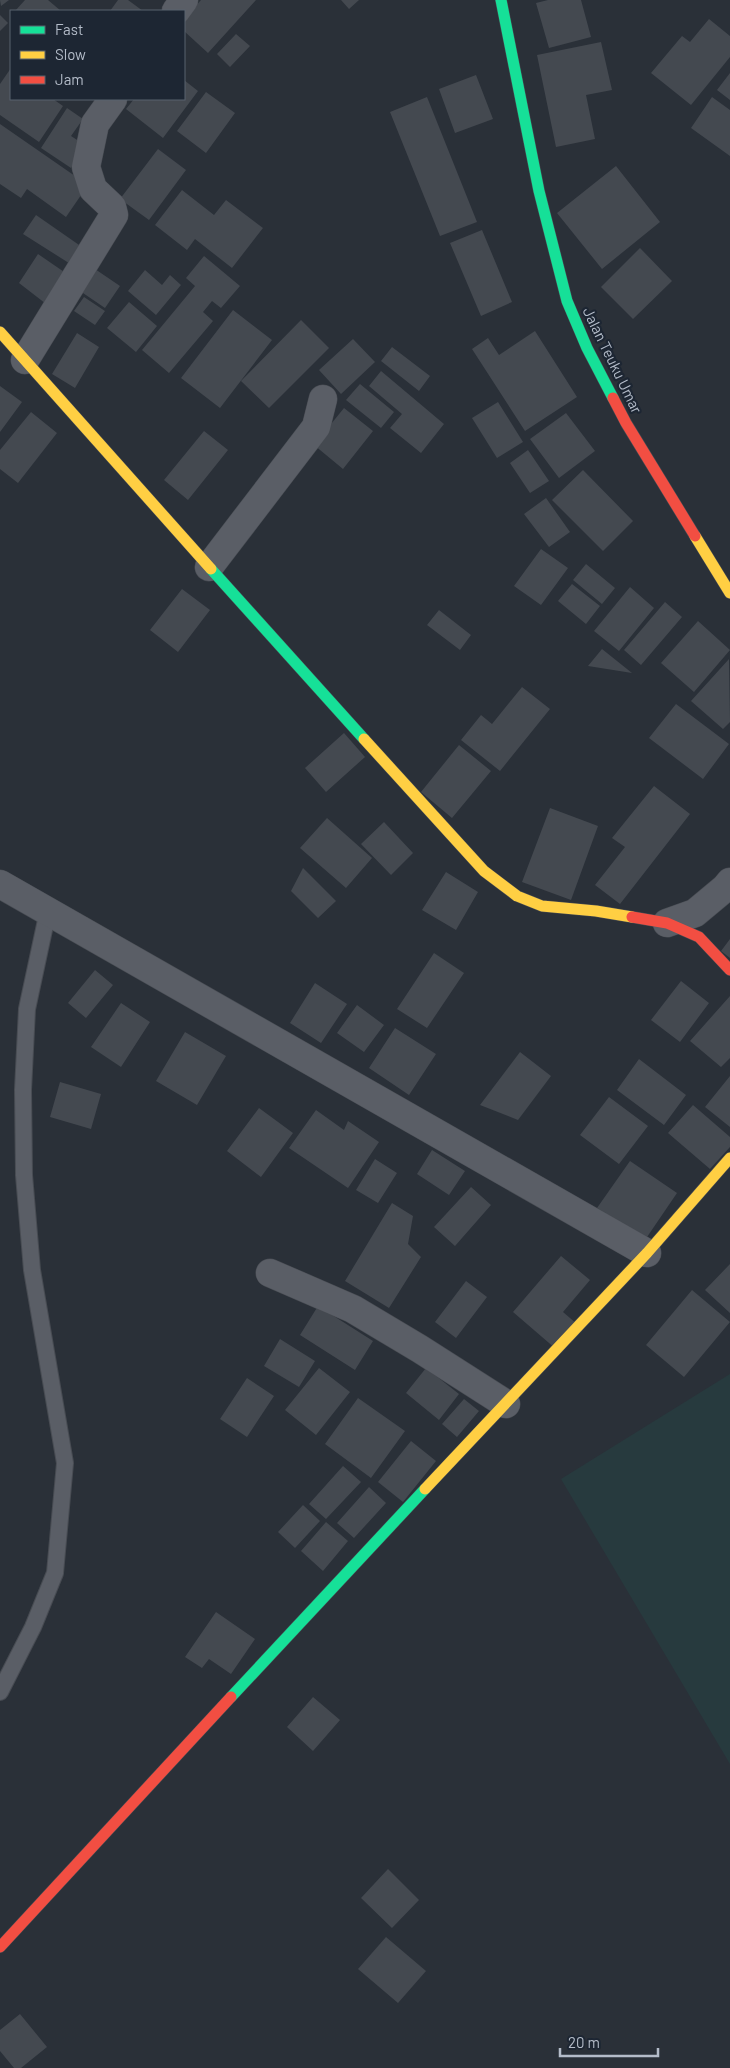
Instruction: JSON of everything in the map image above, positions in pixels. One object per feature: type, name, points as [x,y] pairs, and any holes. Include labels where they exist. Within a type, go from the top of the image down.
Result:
[{"type":"street","name":"Jalan Teuku Umar","points":[[501,0],[539,191],[567,301],[587,348],[626,423],[730,593]]},
{"type":"street","points":[[25,360],[114,215],[112,207],[93,189],[86,166],[95,124],[112,100]]},
{"type":"street","points":[[0,332],[209,567],[484,871],[501,886],[516,896],[542,906],[596,911],[667,923],[699,937],[730,970]]},
{"type":"street","points":[[209,567],[316,428],[323,399]]},
{"type":"street","points":[[667,923],[695,913],[726,888],[730,882]]},
{"type":"street","points":[[0,884],[647,1254]]},
{"type":"street","points":[[0,1946],[273,1650],[647,1254],[730,1158]]},
{"type":"street","points":[[270,1273],[353,1309],[506,1404]]},
{"type":"lane","points":[[0,1692],[33,1627],[55,1573],[65,1463],[32,1270],[24,1175],[23,1090],[27,1009],[48,911]]},
{"type":"green space","points":[[730,1374],[730,1764],[561,1479]]},
{"type":"building","points":[[0,0],[9,0],[1,6]]},
{"type":"building","points":[[25,0],[48,0],[60,10],[16,10]]},
{"type":"building","points":[[118,0],[128,0],[142,10],[111,10]]},
{"type":"building","points":[[201,0],[256,0],[208,53],[185,32],[185,18]]},
{"type":"building","points":[[341,0],[359,0],[349,9]]},
{"type":"building","points":[[548,0],[581,0],[591,37],[549,48],[536,3]]},
{"type":"building","points":[[0,15],[8,23],[0,31]]},
{"type":"building","points":[[709,19],[730,36],[730,57],[691,105],[651,73],[682,36],[690,42]]},
{"type":"building","points":[[236,34],[250,46],[230,67],[217,54]]},
{"type":"building","points":[[601,42],[612,90],[586,95],[595,139],[556,147],[537,55]]},
{"type":"building","points":[[10,69],[10,100],[54,100],[63,106],[39,142],[0,115],[0,84]]},
{"type":"building","points":[[730,73],[730,100],[717,90]]},
{"type":"building","points":[[476,75],[493,119],[455,133],[439,89]]},
{"type":"building","points":[[185,81],[198,91],[163,138],[126,109],[133,100],[185,100]]},
{"type":"building","points":[[206,92],[235,113],[206,153],[177,131]]},
{"type":"building","points":[[427,97],[477,222],[440,236],[390,112]]},
{"type":"building","points":[[712,97],[730,110],[730,156],[691,128]]},
{"type":"building","points":[[67,108],[83,119],[71,136],[85,145],[71,168],[41,148]]},
{"type":"building","points":[[0,124],[88,185],[66,217],[27,189],[21,198],[0,184]]},
{"type":"building","points":[[158,149],[186,170],[149,220],[120,199]]},
{"type":"building","points":[[616,166],[660,222],[602,269],[557,213]]},
{"type":"building","points":[[182,190],[214,215],[226,200],[263,228],[232,268],[195,239],[187,250],[155,225]]},
{"type":"building","points":[[36,215],[82,247],[72,265],[23,234]]},
{"type":"building","points":[[482,230],[512,302],[481,316],[450,243]]},
{"type":"building","points":[[640,248],[672,281],[633,319],[601,287]]},
{"type":"building","points":[[38,254],[70,276],[50,307],[19,283]]},
{"type":"building","points":[[204,256],[240,286],[221,308],[212,301],[203,312],[213,321],[169,373],[142,350],[195,286],[186,278]]},
{"type":"building","points":[[95,269],[120,286],[105,308],[80,291]]},
{"type":"building","points":[[145,270],[162,285],[170,275],[181,285],[156,315],[128,291]]},
{"type":"building","points":[[84,297],[105,311],[95,325],[74,311]]},
{"type":"building","points":[[129,302],[157,326],[136,352],[107,328]]},
{"type":"building","points":[[233,310],[272,340],[220,408],[181,378]]},
{"type":"building","points":[[301,320],[329,348],[269,408],[241,381]]},
{"type":"building","points":[[535,331],[577,397],[525,431],[472,349],[488,338],[499,355]]},
{"type":"building","points":[[77,333],[99,347],[75,388],[52,374]]},
{"type":"building","points":[[353,339],[375,362],[341,394],[319,370]]},
{"type":"building","points":[[392,347],[430,376],[419,391],[381,361]]},
{"type":"building","points":[[381,371],[444,424],[421,453],[390,428],[402,414],[369,386]]},
{"type":"building","points":[[360,384],[394,412],[381,428],[346,400]]},
{"type":"building","points":[[0,386],[22,402],[0,432]]},
{"type":"building","points":[[498,402],[523,442],[497,458],[472,418]]},
{"type":"building","points":[[344,408],[373,431],[343,469],[314,445]]},
{"type":"building","points":[[31,412],[57,433],[18,483],[0,469],[0,450]]},
{"type":"building","points":[[566,413],[595,451],[559,478],[530,439]]},
{"type":"building","points":[[204,431],[228,450],[188,500],[164,480]]},
{"type":"building","points":[[528,450],[549,481],[530,493],[510,463]]},
{"type":"building","points":[[583,470],[633,521],[603,551],[552,500]]},
{"type":"building","points":[[546,498],[570,532],[549,547],[524,514]]},
{"type":"building","points":[[541,549],[568,568],[541,605],[514,586]]},
{"type":"building","points":[[586,564],[615,588],[602,604],[573,580]]},
{"type":"building","points":[[572,584],[600,606],[586,624],[558,601]]},
{"type":"building","points":[[630,587],[654,608],[619,651],[594,631]]},
{"type":"building","points":[[182,589],[210,610],[178,652],[150,630]]},
{"type":"building","points":[[665,602],[682,617],[641,665],[624,650]]},
{"type":"building","points":[[439,610],[471,635],[460,650],[427,625]]},
{"type":"building","points":[[698,621],[730,650],[694,692],[661,663]]},
{"type":"building","points":[[602,649],[632,673],[588,666]]},
{"type":"building","points":[[729,659],[730,722],[723,729],[691,701]]},
{"type":"building","points":[[522,687],[550,709],[500,771],[461,740],[481,715],[492,724]]},
{"type":"building","points":[[676,704],[729,744],[703,779],[649,738]]},
{"type":"building","points":[[344,733],[365,757],[326,792],[305,768]]},
{"type":"building","points":[[459,745],[491,771],[452,818],[421,792]]},
{"type":"building","points":[[654,786],[690,814],[620,904],[595,885],[625,847],[612,838]]},
{"type":"building","points":[[550,808],[598,826],[571,900],[522,882]]},
{"type":"building","points":[[327,818],[372,858],[346,888],[300,848]]},
{"type":"building","points":[[384,822],[413,853],[391,875],[361,844]]},
{"type":"building","points":[[303,868],[336,901],[318,918],[291,891]]},
{"type":"building","points":[[446,872],[478,892],[456,930],[422,910]]},
{"type":"building","points":[[730,939],[730,958],[721,951]]},
{"type":"building","points":[[434,953],[464,973],[427,1028],[397,1009]]},
{"type":"building","points":[[95,970],[113,985],[86,1018],[68,1003]]},
{"type":"building","points":[[681,981],[709,1003],[680,1042],[651,1020]]},
{"type":"building","points":[[315,983],[347,1004],[321,1043],[290,1023]]},
{"type":"building","points":[[730,996],[730,1058],[721,1067],[690,1041]]},
{"type":"building","points":[[121,1003],[150,1022],[121,1067],[91,1047]]},
{"type":"building","points":[[357,1005],[384,1025],[364,1052],[337,1033]]},
{"type":"building","points":[[395,1028],[436,1054],[409,1095],[369,1068]]},
{"type":"building","points":[[185,1032],[226,1056],[197,1105],[156,1081]]},
{"type":"building","points":[[520,1052],[551,1076],[518,1120],[480,1105]]},
{"type":"building","points":[[639,1059],[686,1095],[664,1125],[617,1090]]},
{"type":"building","points":[[730,1076],[730,1127],[705,1107]]},
{"type":"building","points":[[60,1082],[101,1094],[91,1129],[50,1117]]},
{"type":"building","points":[[609,1097],[648,1126],[619,1164],[580,1135]]},
{"type":"building","points":[[693,1105],[730,1137],[730,1147],[710,1169],[668,1133]]},
{"type":"building","points":[[259,1108],[293,1133],[261,1177],[227,1151]]},
{"type":"building","points":[[316,1110],[344,1130],[348,1121],[379,1142],[348,1188],[289,1148]]},
{"type":"building","points":[[432,1150],[465,1171],[449,1195],[417,1174]]},
{"type":"building","points":[[375,1159],[397,1173],[378,1203],[356,1190]]},
{"type":"building","points":[[630,1161],[677,1193],[645,1240],[597,1208]]},
{"type":"building","points":[[471,1187],[491,1205],[455,1246],[434,1227]]},
{"type":"building","points":[[392,1203],[413,1216],[408,1244],[421,1257],[389,1308],[345,1281]]},
{"type":"building","points":[[561,1256],[590,1280],[563,1312],[577,1324],[556,1349],[513,1312]]},
{"type":"building","points":[[730,1264],[730,1313],[705,1290]]},
{"type":"building","points":[[466,1281],[487,1297],[456,1338],[435,1322]]},
{"type":"building","points":[[692,1290],[730,1322],[684,1377],[646,1345]]},
{"type":"building","points":[[318,1306],[373,1341],[355,1370],[300,1335]]},
{"type":"building","points":[[280,1339],[315,1361],[299,1387],[264,1366]]},
{"type":"building","points":[[319,1368],[350,1392],[316,1435],[285,1410]]},
{"type":"building","points":[[426,1368],[459,1394],[439,1420],[406,1393]]},
{"type":"building","points":[[247,1378],[274,1396],[247,1437],[220,1419]]},
{"type":"building","points":[[358,1398],[405,1431],[371,1478],[325,1444]]},
{"type":"building","points":[[464,1399],[479,1411],[457,1437],[442,1424]]},
{"type":"building","points":[[411,1441],[436,1461],[403,1502],[378,1482]]},
{"type":"building","points":[[343,1466],[361,1482],[326,1519],[309,1504]]},
{"type":"building","points":[[369,1487],[386,1503],[354,1538],[337,1523]]},
{"type":"building","points":[[303,1505],[320,1521],[295,1548],[278,1532]]},
{"type":"building","points":[[326,1522],[348,1541],[323,1571],[301,1551]]},
{"type":"building","points":[[216,1612],[255,1639],[231,1674],[209,1659],[202,1668],[185,1657]]},
{"type":"building","points":[[313,1697],[340,1720],[313,1751],[287,1727]]},
{"type":"building","points":[[388,1869],[419,1900],[392,1928],[361,1898]]},
{"type":"building","points":[[386,1937],[426,1971],[398,2003],[358,1969]]},
{"type":"building","points":[[20,2014],[47,2047],[21,2068],[14,2068],[0,2051],[0,2030]]},
{"type":"traffic: fast","points":[[501,0],[539,191],[567,301],[587,348],[613,398]]},
{"type":"traffic: fast","points":[[211,569],[364,739]]},
{"type":"traffic: fast","points":[[231,1697],[425,1489]]},
{"type":"traffic: slow","points":[[0,332],[211,569]]},
{"type":"traffic: slow","points":[[695,536],[730,593]]},
{"type":"traffic: slow","points":[[364,739],[484,871],[517,896],[542,906],[596,911],[632,917]]},
{"type":"traffic: slow","points":[[425,1489],[647,1253],[730,1158]]},
{"type":"traffic: jam","points":[[613,398],[626,423],[695,536]]},
{"type":"traffic: jam","points":[[632,917],[667,923],[699,937],[730,970]]},
{"type":"traffic: jam","points":[[0,1947],[231,1697]]}]
